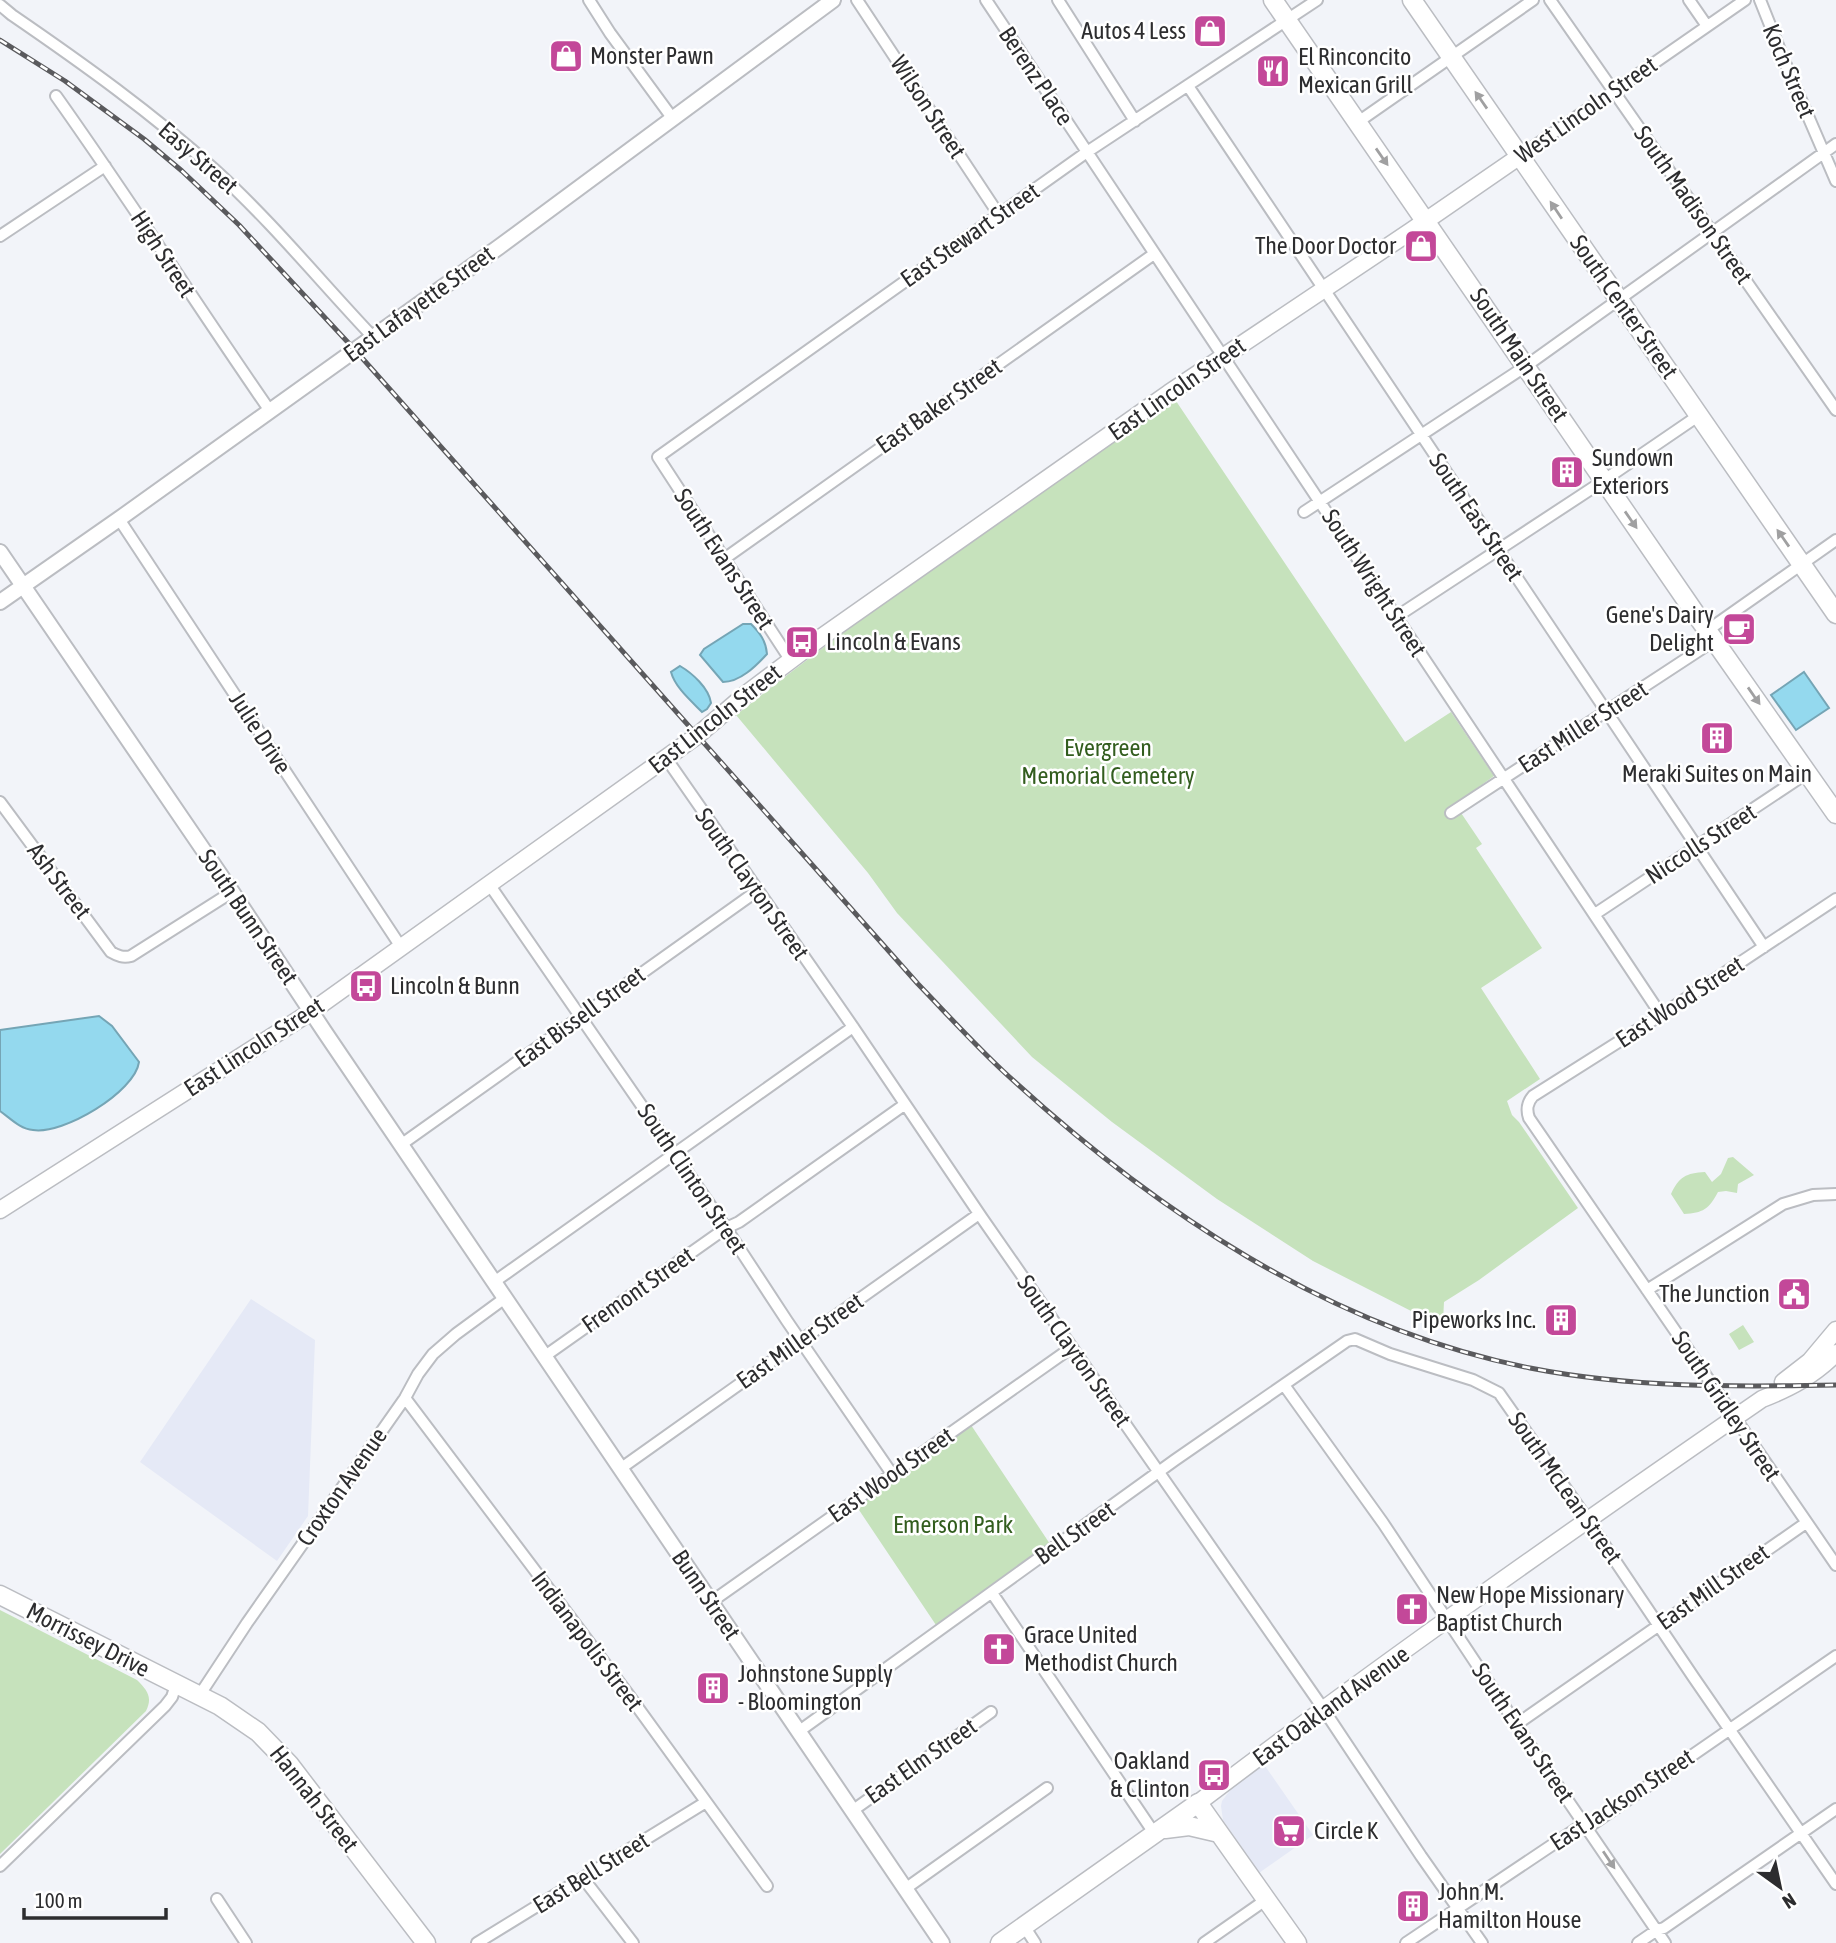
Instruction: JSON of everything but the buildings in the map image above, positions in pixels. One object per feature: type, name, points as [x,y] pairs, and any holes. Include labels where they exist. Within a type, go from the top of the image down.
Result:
[{"type":"main road","name":"South Main Street","points":[[1273,0],[1836,814]]},
{"type":"main road","name":"South Center Street","points":[[1412,0],[1836,614]]},
{"type":"main road","name":"West Lincoln Street","points":[[1426,221],[1520,156]]},
{"type":"main road","name":"East Lincoln Street","points":[[0,1210],[312,1011],[698,735],[746,694],[823,636],[1224,356],[1426,221]]},
{"type":"main road","points":[[1762,1399],[1810,1361],[1836,1329]]},
{"type":"main road","name":"East Oakland Avenue","points":[[1000,1943],[1588,1520],[1762,1399],[1810,1376],[1836,1353]]},
{"type":"main road","name":"Morrissey Drive","points":[[0,1595],[176,1685]]},
{"type":"main road","name":"Hannah Street","points":[[176,1685],[220,1706],[258,1732],[282,1757],[426,1943]]},
{"type":"main road","points":[[1198,1803],[1297,1943]]},
{"type":"main road","points":[[1157,1832],[1189,1826],[1219,1833]]},
{"type":"street","points":[[589,0],[673,119]]},
{"type":"street","name":"East Lafayette Street","points":[[0,602],[373,337],[833,0]]},
{"type":"street","name":"Wilson Street","points":[[857,0],[999,215]]},
{"type":"street","name":"Berenz Place","points":[[986,0],[1087,152]]},
{"type":"street","points":[[1058,0],[1135,121]]},
{"type":"street","name":"East Stewart Street","points":[[658,457],[1087,152],[1317,0]]},
{"type":"street","points":[[1358,122],[1533,0]]},
{"type":"street","name":"South Madison Street","points":[[1550,0],[1836,410]]},
{"type":"street","points":[[1689,0],[1707,26]]},
{"type":"street","name":"West Lincoln Street","points":[[1520,156],[1745,0]]},
{"type":"street","name":"Koch Street","points":[[1760,0],[1836,181]]},
{"type":"street","name":"Easy Street","points":[[0,5],[119,91],[215,170],[278,233],[373,337]]},
{"type":"street","name":"South East Street","points":[[1188,86],[1764,947]]},
{"type":"street","name":"High Street","points":[[57,96],[270,411]]},
{"type":"street","points":[[1304,512],[1526,366],[1836,144]]},
{"type":"street","name":"South Wright Street","points":[[1087,152],[1661,1015]]},
{"type":"street","points":[[0,236],[105,166]]},
{"type":"street","name":"East Baker Street","points":[[724,559],[1154,254]]},
{"type":"street","points":[[1396,617],[1698,416]]},
{"type":"street","name":"South Evans Street","points":[[658,457],[791,661]]},
{"type":"street","name":"Julie Drive","points":[[119,519],[401,947]]},
{"type":"street","name":"East Miller Street","points":[[1451,813],[1606,712],[1836,540]]},
{"type":"street","name":"South Bunn Street","points":[[0,552],[494,1282]]},
{"type":"street","name":"South Clayton Street","points":[[666,758],[1482,1943]]},
{"type":"street","name":"Niccolls Street","points":[[1595,914],[1807,773]]},
{"type":"street","name":"Ash Street","points":[[0,802],[111,952],[120,957],[131,956],[232,892]]},
{"type":"street","name":"South Clinton Street","points":[[489,884],[892,1474]]},
{"type":"street","name":"East Bissell Street","points":[[402,1144],[757,891]]},
{"type":"street","name":"East Wood Street","points":[[1527,1107],[1533,1096],[1836,899]]},
{"type":"street","points":[[494,1282],[853,1027]]},
{"type":"street","name":"Fremont Street","points":[[545,1356],[904,1105]]},
{"type":"street","name":"South Gridley Street","points":[[1527,1107],[1529,1118],[1836,1565]]},
{"type":"street","points":[[1647,1290],[1783,1204],[1803,1197],[1836,1194]]},
{"type":"street","name":"East Miller Street","points":[[620,1469],[979,1214]]},
{"type":"street","name":"Bunn Street","points":[[494,1282],[942,1943]]},
{"type":"street","name":"Croxton Avenue","points":[[199,1696],[433,1354],[505,1298]]},
{"type":"street","name":"Bell Street","points":[[798,1732],[1284,1385],[1355,1339]]},
{"type":"street","name":"South McLean Street","points":[[1355,1339],[1390,1354],[1473,1380],[1499,1394],[1836,1884]]},
{"type":"street","name":"East Wood Street","points":[[711,1602],[1071,1348]]},
{"type":"street","name":"South Evans Street","points":[[1284,1385],[1383,1523],[1665,1943]]},
{"type":"street","name":"Indianapolis Street","points":[[405,1398],[620,1684],[767,1886]]},
{"type":"street","name":"East Mill Street","points":[[1517,1724],[1806,1523]]},
{"type":"street","points":[[992,1593],[1157,1832]]},
{"type":"street","name":"East Jackson Street","points":[[1406,1943],[1579,1827],[1587,1828],[1836,1656]]},
{"type":"street","points":[[0,1866],[165,1706],[176,1685]]},
{"type":"street","name":"East Elm Street","points":[[852,1811],[991,1712]]},
{"type":"street","points":[[905,1889],[1047,1787]]},
{"type":"street","name":"East Bell Street","points":[[477,1943],[706,1802]]},
{"type":"street","points":[[1638,1943],[1836,1809]]},
{"type":"street","points":[[583,1878],[633,1943]]},
{"type":"street","points":[[218,1899],[246,1943]]},
{"type":"street","points":[[1204,1943],[1267,1899]]},
{"type":"street","points":[[1024,1926],[1035,1943]]},
{"type":"shaded area","points":[[251,1299],[315,1340],[308,1516],[277,1561],[140,1462]]},
{"type":"shaded area","points":[[1263,1763],[1313,1835],[1259,1873],[1223,1820],[1221,1806],[1231,1789]]},
{"type":"green space","name":"Evergreen Memorial Cemetery","points":[[1174,398],[1405,742],[1451,712],[1494,776],[1455,804],[1482,844],[1476,848],[1542,948],[1481,988],[1540,1079],[1507,1101],[1512,1115],[1578,1208],[1444,1302],[1443,1321],[1417,1314],[1313,1261],[1217,1199],[1112,1122],[1032,1057],[897,913],[868,873],[736,715],[898,593]]},
{"type":"green space","points":[[1733,1157],[1754,1175],[1738,1184],[1737,1193],[1718,1192],[1705,1209],[1684,1214],[1671,1194],[1677,1184],[1688,1175],[1705,1172],[1712,1182],[1721,1174],[1728,1158]]},
{"type":"green space","points":[[1743,1325],[1754,1342],[1739,1350],[1729,1334]]},
{"type":"green space","name":"Emerson Park","points":[[971,1425],[1050,1544],[936,1625],[857,1507]]},
{"type":"green space","points":[[0,1610],[137,1680],[146,1691],[149,1702],[146,1711],[0,1854]]},
{"type":"water","points":[[743,624],[751,624],[757,631],[764,641],[767,654],[741,676],[723,682],[700,655],[704,649]]},
{"type":"water","points":[[680,666],[695,677],[710,697],[711,703],[702,712],[673,678],[671,672]]},
{"type":"water","points":[[1804,672],[1829,708],[1796,730],[1771,695]]},
{"type":"water","points":[[99,1016],[112,1026],[139,1062],[135,1074],[125,1086],[112,1098],[79,1119],[46,1130],[24,1128],[0,1111],[0,1030]]},
{"type":"railway","points":[[0,40],[65,81],[144,139],[239,225],[355,350],[918,984],[1003,1071],[1060,1122],[1120,1170],[1182,1215],[1247,1256],[1314,1293],[1383,1324],[1455,1349],[1568,1375],[1645,1383],[1721,1386],[1836,1385]]},
{"type":"place","name":"Autos 4 Less","points":[[1210,31]]},
{"type":"place","name":"Monster Pawn","points":[[566,56]]},
{"type":"place","name":"El Rinconcito Mexican Grill","points":[[1273,71]]},
{"type":"place","name":"The Door Doctor","points":[[1421,246]]},
{"type":"place","name":"Sundown Exteriors","points":[[1567,472]]},
{"type":"place","name":"Gene's Dairy Delight","points":[[1739,629]]},
{"type":"place","name":"Lincoln & Evans","points":[[802,642]]},
{"type":"place","name":"Meraki Suites on Main","points":[[1717,738]]},
{"type":"place","name":"Lincoln & Bunn","points":[[366,986]]},
{"type":"place","name":"The Junction","points":[[1794,1294]]},
{"type":"place","name":"Pipeworks Inc.","points":[[1561,1320]]},
{"type":"place","name":"New Hope Missionary Baptist Church","points":[[1412,1609]]},
{"type":"place","name":"Grace United Methodist Church","points":[[999,1649]]},
{"type":"place","name":"Johnstone Supply - Bloomington","points":[[713,1688]]},
{"type":"place","name":"Oakland & Clinton","points":[[1214,1775]]},
{"type":"place","name":"Circle K","points":[[1289,1831]]},
{"type":"place","name":"John M. Hamilton House","points":[[1413,1906]]}]
